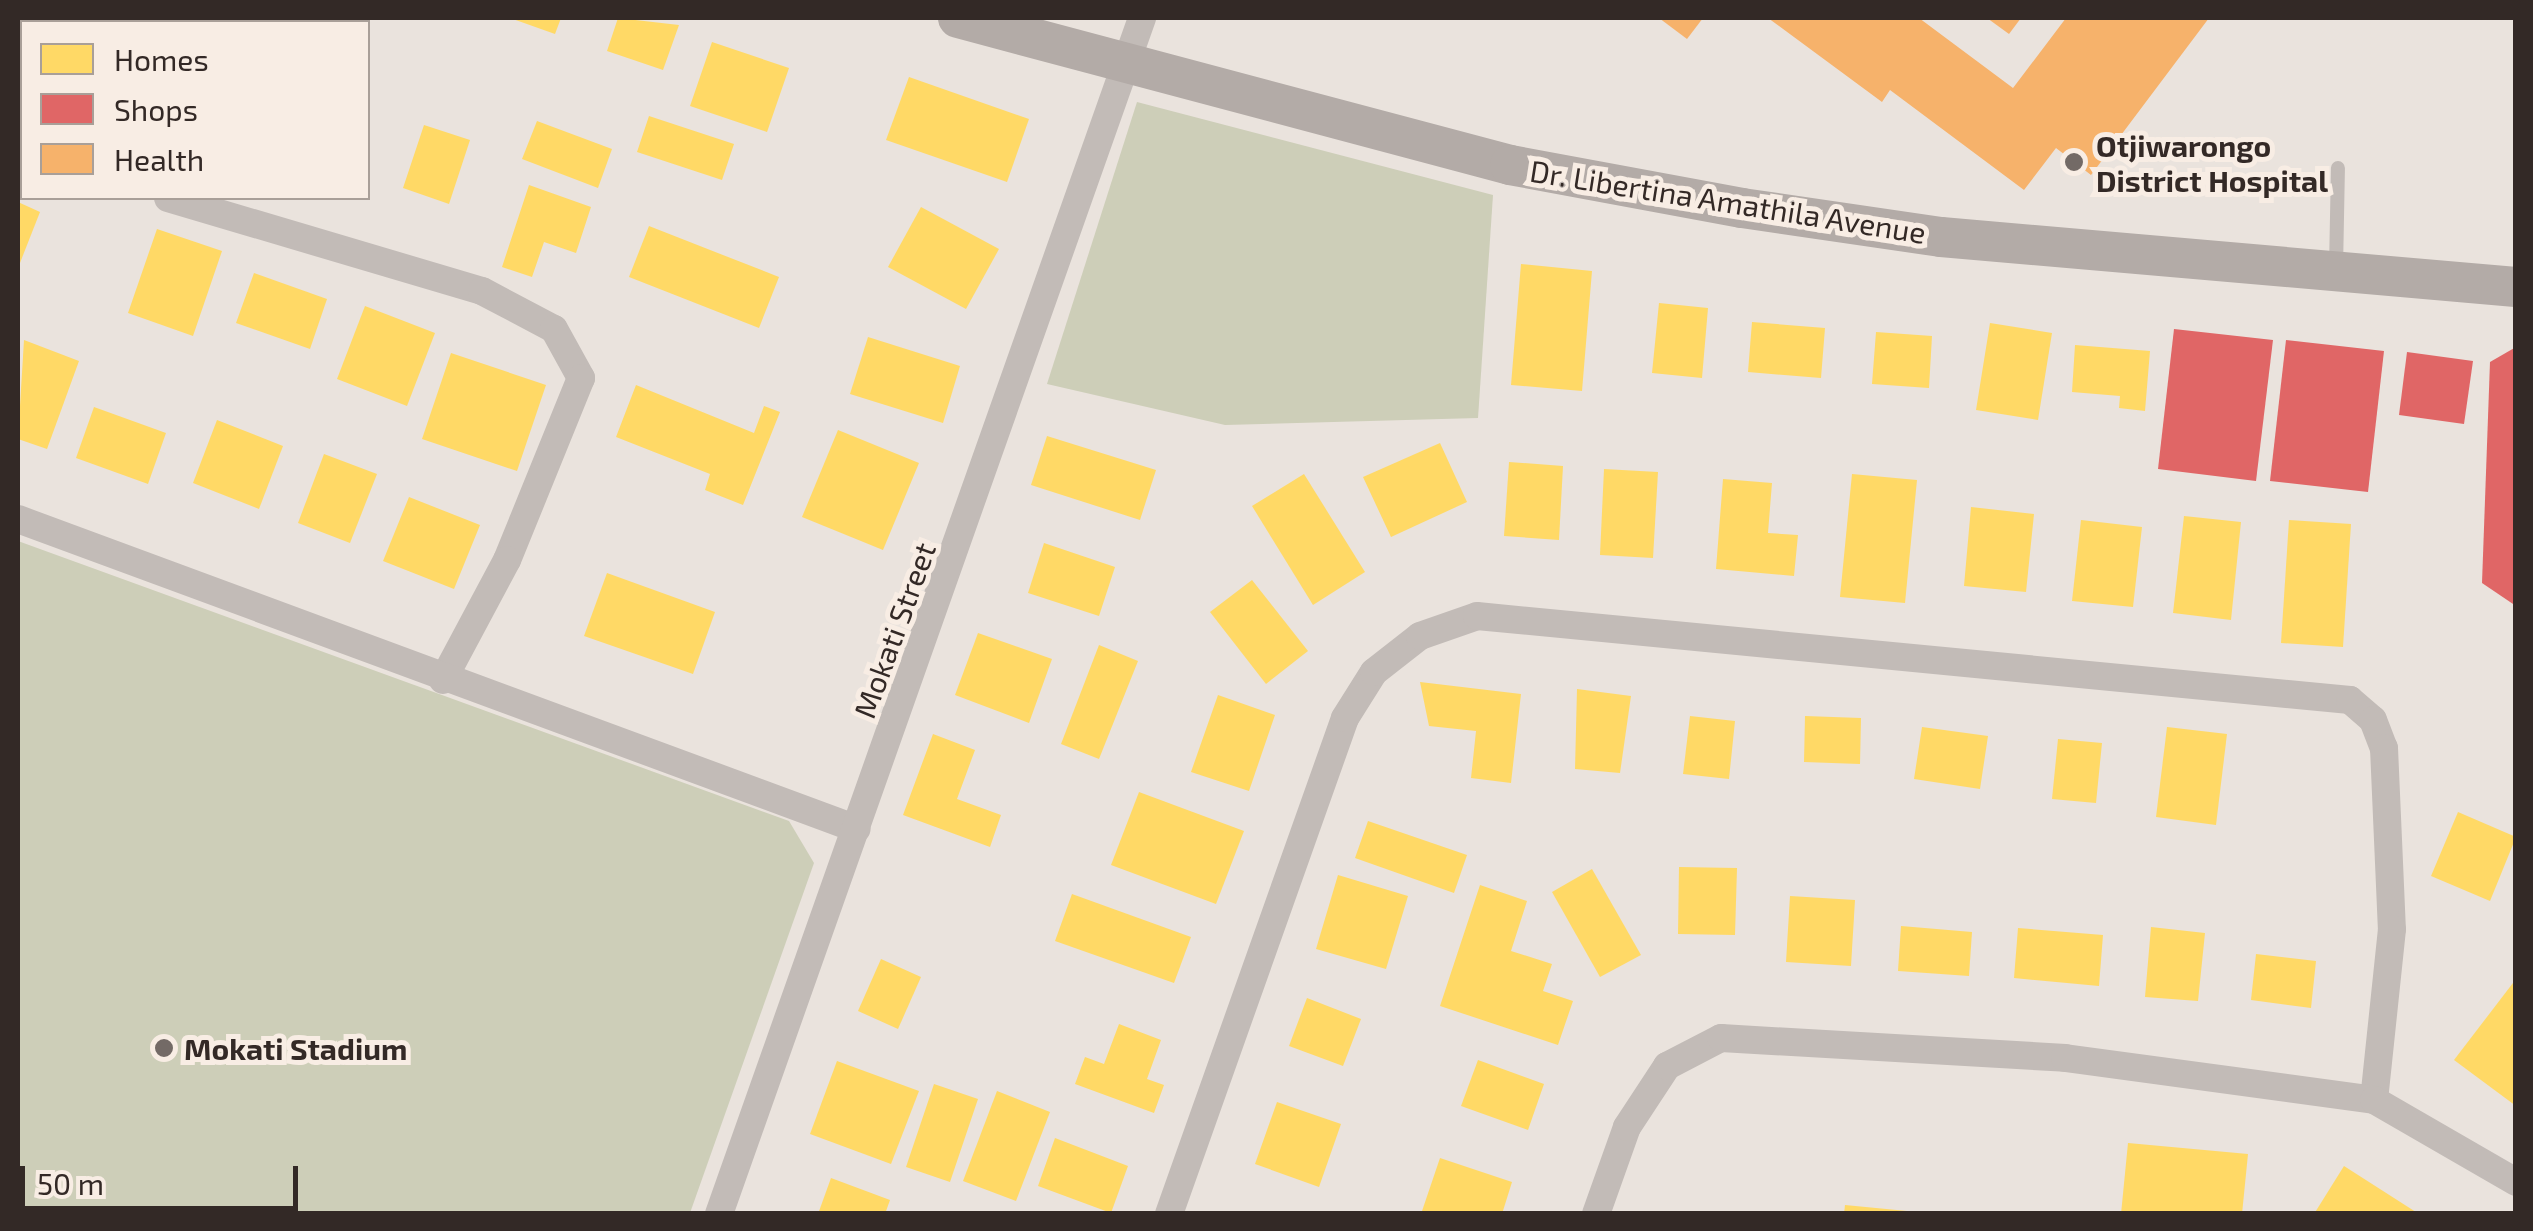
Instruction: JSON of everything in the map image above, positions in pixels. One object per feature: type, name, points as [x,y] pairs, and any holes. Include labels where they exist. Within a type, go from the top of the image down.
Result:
[{"type":"street","name":"Dr. Libertina Amathila Avenue","points":[[958,18],[1125,66],[1510,166],[1742,208],[1942,236],[2516,287]]},
{"type":"street","name":"Mokati Street","points":[[720,1214],[1142,18]]},
{"type":"street","points":[[175,200],[482,291],[554,328],[581,378],[507,560],[443,680]]},
{"type":"street","points":[[18,518],[443,680],[857,830]]},
{"type":"street","points":[[1169,1214],[1345,718],[1374,672],[1420,636],[1476,616],[2350,700],[2373,720],[2384,748],[2392,929],[2374,1100]]},
{"type":"street","points":[[1596,1214],[1627,1127],[1667,1066],[1721,1038],[1784,1036],[2065,1058],[2374,1100],[2516,1182]]},
{"type":"lane","points":[[2336,270],[2338,168]]},
{"type":"green space","points":[[1137,102],[1493,195],[1478,418],[1225,425],[1047,384]]},
{"type":"green space","points":[[18,541],[789,821],[814,863],[690,1213],[18,1213]]},
{"type":"building: Homes","points":[[510,18],[561,18],[555,34]]},
{"type":"building: Homes","points":[[618,18],[679,25],[663,70],[607,51]]},
{"type":"building: Homes","points":[[712,42],[789,68],[767,132],[690,106]]},
{"type":"building: Homes","points":[[909,77],[1029,119],[1007,182],[886,140]]},
{"type":"building: Homes","points":[[649,116],[734,144],[722,180],[637,152]]},
{"type":"building: Homes","points":[[537,121],[612,149],[598,188],[522,159]]},
{"type":"building: Homes","points":[[424,125],[470,140],[449,204],[403,188]]},
{"type":"building: Homes","points":[[529,185],[591,207],[576,253],[544,242],[532,277],[502,267]]},
{"type":"building: Homes","points":[[18,202],[40,212],[18,268]]},
{"type":"building: Homes","points":[[921,207],[999,249],[966,309],[888,267]]},
{"type":"building: Homes","points":[[649,226],[779,277],[759,328],[629,277]]},
{"type":"building: Homes","points":[[157,229],[222,251],[193,336],[128,313]]},
{"type":"building: Homes","points":[[1521,264],[1592,271],[1582,391],[1511,385]]},
{"type":"building: Homes","points":[[254,273],[327,299],[310,349],[236,323]]},
{"type":"building: Homes","points":[[1659,303],[1708,308],[1702,378],[1652,373]]},
{"type":"building: Homes","points":[[365,306],[435,333],[407,406],[337,379]]},
{"type":"building: Homes","points":[[1752,322],[1825,328],[1821,378],[1748,372]]},
{"type":"building: Homes","points":[[1990,323],[2052,333],[2038,420],[1976,410]]},
{"type":"building: Homes","points":[[1876,332],[1932,336],[1929,388],[1872,384]]},
{"type":"building: Homes","points":[[868,337],[960,366],[943,423],[850,394]]},
{"type":"building: Homes","points":[[24,340],[79,361],[47,449],[18,439]]},
{"type":"building: Homes","points":[[2075,345],[2150,351],[2145,411],[2119,408],[2120,396],[2072,392]]},
{"type":"building: Homes","points":[[451,353],[546,385],[517,471],[422,439]]},
{"type":"building: Homes","points":[[636,385],[754,433],[764,406],[780,412],[743,505],[705,490],[710,474],[616,437]]},
{"type":"building: Homes","points":[[94,407],[166,433],[148,484],[76,458]]},
{"type":"building: Homes","points":[[217,420],[283,446],[259,509],[193,483]]},
{"type":"building: Homes","points":[[838,430],[919,463],[883,550],[802,517]]},
{"type":"building: Homes","points":[[1047,436],[1156,470],[1140,520],[1031,485]]},
{"type":"building: Homes","points":[[1440,443],[1467,502],[1391,537],[1363,477]]},
{"type":"building: Homes","points":[[324,454],[377,474],[350,543],[298,523]]},
{"type":"building: Homes","points":[[1509,462],[1563,466],[1559,540],[1504,536]]},
{"type":"building: Homes","points":[[1604,469],[1658,472],[1653,558],[1600,555]]},
{"type":"building: Homes","points":[[1304,474],[1365,572],[1313,605],[1252,506]]},
{"type":"building: Homes","points":[[1852,474],[1917,480],[1905,603],[1840,597]]},
{"type":"building: Homes","points":[[1723,479],[1772,483],[1768,533],[1798,535],[1794,576],[1716,569]]},
{"type":"building: Homes","points":[[409,497],[480,525],[454,589],[383,561]]},
{"type":"building: Homes","points":[[1971,507],[2034,514],[2026,592],[1964,586]]},
{"type":"building: Homes","points":[[2184,516],[2241,522],[2231,620],[2173,613]]},
{"type":"building: Homes","points":[[2081,520],[2142,527],[2133,607],[2072,601]]},
{"type":"building: Homes","points":[[2289,520],[2351,524],[2343,647],[2281,643]]},
{"type":"building: Homes","points":[[1044,543],[1115,567],[1099,616],[1028,593]]},
{"type":"building: Homes","points":[[607,573],[715,612],[693,674],[584,636]]},
{"type":"building: Homes","points":[[1252,580],[1308,651],[1266,684],[1210,612]]},
{"type":"building: Homes","points":[[978,633],[1052,659],[1029,723],[955,695]]},
{"type":"building: Homes","points":[[1099,645],[1138,661],[1099,759],[1061,744]]},
{"type":"building: Homes","points":[[1420,682],[1521,694],[1511,783],[1471,778],[1476,731],[1429,726]]},
{"type":"building: Homes","points":[[1577,689],[1631,696],[1620,773],[1575,769]]},
{"type":"building: Homes","points":[[1218,695],[1275,715],[1249,791],[1191,772]]},
{"type":"building: Homes","points":[[1690,716],[1735,721],[1729,779],[1683,774]]},
{"type":"building: Homes","points":[[1805,716],[1861,718],[1860,764],[1804,762]]},
{"type":"building: Homes","points":[[1922,727],[1988,736],[1980,789],[1914,779]]},
{"type":"building: Homes","points":[[2167,727],[2227,734],[2216,825],[2156,817]]},
{"type":"building: Homes","points":[[933,734],[975,750],[957,799],[1001,815],[990,847],[903,815]]},
{"type":"building: Homes","points":[[2058,739],[2102,743],[2096,803],[2052,799]]},
{"type":"building: Homes","points":[[1139,792],[1244,831],[1216,904],[1111,865]]},
{"type":"building: Homes","points":[[2458,812],[2516,837],[2490,901],[2431,876]]},
{"type":"building: Homes","points":[[1368,821],[1467,855],[1454,893],[1355,858]]},
{"type":"building: Homes","points":[[1679,867],[1737,868],[1735,935],[1678,934]]},
{"type":"building: Homes","points":[[1592,869],[1641,955],[1600,977],[1552,892]]},
{"type":"building: Homes","points":[[1338,875],[1408,896],[1386,969],[1316,949]]},
{"type":"building: Homes","points":[[1480,885],[1527,901],[1511,951],[1552,964],[1543,991],[1573,1001],[1558,1045],[1440,1006]]},
{"type":"building: Homes","points":[[1072,894],[1191,937],[1174,983],[1055,941]]},
{"type":"building: Homes","points":[[1790,896],[1855,900],[1851,966],[1786,962]]},
{"type":"building: Homes","points":[[1901,926],[1972,932],[1969,976],[1898,971]]},
{"type":"building: Homes","points":[[2151,927],[2205,933],[2198,1001],[2145,997]]},
{"type":"building: Homes","points":[[2018,928],[2103,935],[2099,986],[2014,978]]},
{"type":"building: Homes","points":[[2256,954],[2316,961],[2311,1008],[2251,1000]]},
{"type":"building: Homes","points":[[881,959],[921,977],[898,1029],[858,1011]]},
{"type":"building: Homes","points":[[2516,979],[2516,1106],[2454,1060]]},
{"type":"building: Homes","points":[[1307,998],[1361,1019],[1343,1066],[1289,1046]]},
{"type":"building: Homes","points":[[1119,1024],[1161,1040],[1147,1079],[1164,1085],[1154,1113],[1075,1084],[1085,1057],[1104,1064]]},
{"type":"building: Homes","points":[[1478,1060],[1544,1084],[1528,1130],[1461,1106]]},
{"type":"building: Homes","points":[[837,1061],[919,1091],[891,1164],[810,1134]]},
{"type":"building: Homes","points":[[934,1084],[978,1099],[950,1182],[906,1167]]},
{"type":"building: Homes","points":[[997,1091],[1050,1112],[1016,1201],[963,1181]]},
{"type":"building: Homes","points":[[1277,1102],[1341,1124],[1319,1187],[1255,1164]]},
{"type":"building: Homes","points":[[1055,1138],[1128,1166],[1111,1213],[1038,1186]]},
{"type":"building: Homes","points":[[2128,1143],[2248,1154],[2242,1214],[2121,1214]]},
{"type":"building: Homes","points":[[1440,1158],[1512,1182],[1502,1214],[1421,1214]]},
{"type":"building: Homes","points":[[2344,1166],[2419,1214],[2314,1214]]},
{"type":"building: Homes","points":[[831,1178],[890,1200],[885,1214],[818,1214]]},
{"type":"building: Homes","points":[[1845,1205],[1907,1211],[1907,1214],[1844,1214]]},
{"type":"building: Shops","points":[[2174,329],[2273,340],[2256,481],[2158,469]]},
{"type":"building: Shops","points":[[2286,340],[2384,351],[2368,492],[2270,481]]},
{"type":"building: Shops","points":[[2516,347],[2516,606],[2482,583],[2490,362]]},
{"type":"building: Shops","points":[[2407,352],[2473,361],[2464,424],[2399,415]]},
{"type":"building: Health","points":[[1659,18],[1703,18],[1687,39]]},
{"type":"building: Health","points":[[1768,18],[1919,18],[2013,88],[2066,18],[2209,18],[2091,175],[2056,148],[2024,190],[1890,90],[1882,102]]},
{"type":"building: Health","points":[[1987,18],[2021,18],[2009,34]]},
{"type":"place","name":"Otjiwarongo District Hospital","points":[[2074,162]]},
{"type":"place","name":"Mokati Stadium","points":[[164,1048]]}]
